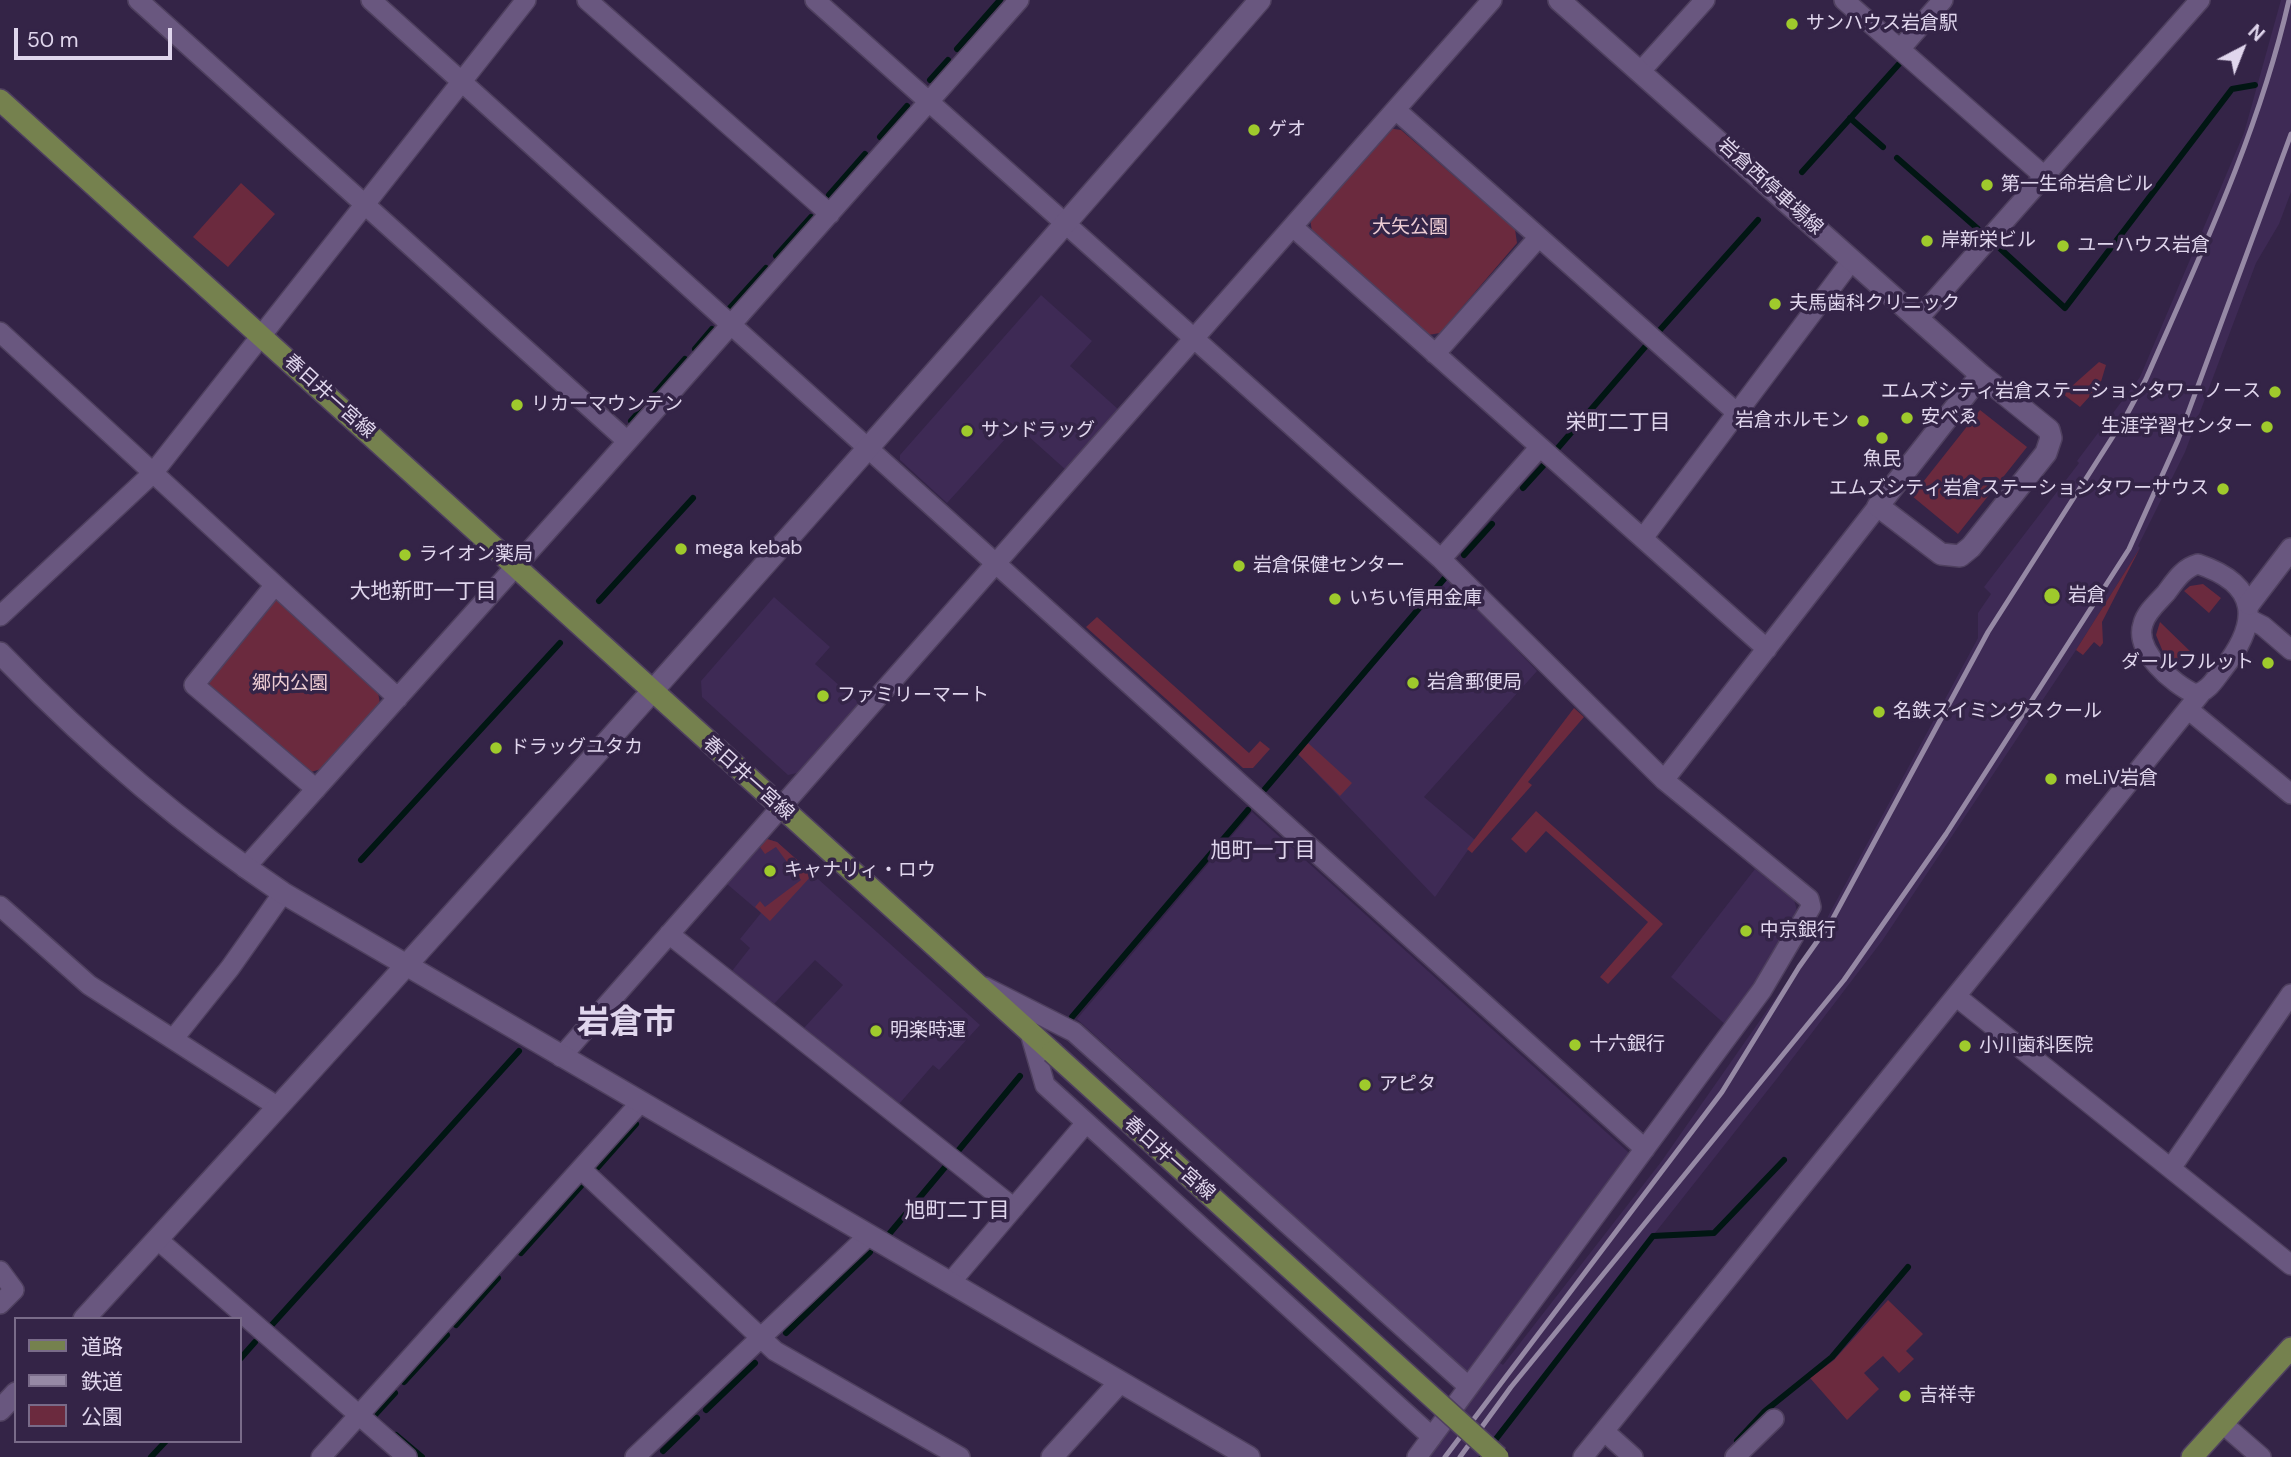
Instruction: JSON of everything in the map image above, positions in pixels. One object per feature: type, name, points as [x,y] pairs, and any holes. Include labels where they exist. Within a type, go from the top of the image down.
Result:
[{"type":"main road","name":"春日井一宮線","points":[[0,100],[1498,1457]]},
{"type":"main road","points":[[2192,1457],[2291,1349]]},
{"type":"street","points":[[138,0],[626,440]]},
{"type":"street","points":[[370,0],[1645,1149]]},
{"type":"street","points":[[0,617],[153,473],[263,337],[526,0]]},
{"type":"street","points":[[587,0],[830,214]]},
{"type":"street","points":[[815,0],[1441,559],[1664,780],[1810,899],[1811,907],[1762,990],[1417,1457]]},
{"type":"street","points":[[244,867],[516,568],[626,440],[732,327],[1019,0]]},
{"type":"street","points":[[85,1317],[278,1107],[868,448],[1260,0]]},
{"type":"street","points":[[561,1057],[1492,0]]},
{"type":"street","name":"岩倉西停車場線","points":[[1559,0],[1981,375],[2049,430],[2050,445],[2046,453],[1971,547],[1960,556],[1941,554],[1878,506]]},
{"type":"street","points":[[1640,72],[1705,0]]},
{"type":"street","points":[[1844,0],[2043,176]]},
{"type":"street","points":[[1900,49],[1943,0]]},
{"type":"street","points":[[1918,319],[2200,0]]},
{"type":"street","points":[[1395,110],[1737,413]]},
{"type":"street","points":[[1293,227],[1767,649]]},
{"type":"street","points":[[1435,354],[1539,237]]},
{"type":"street","points":[[1643,538],[1852,260]]},
{"type":"street","points":[[0,332],[398,698]]},
{"type":"street","points":[[1664,780],[1981,375]]},
{"type":"street","points":[[1441,559],[1540,447]]},
{"type":"street","points":[[1583,1457],[2202,694],[2244,639],[2249,611],[2291,549]]},
{"type":"street","points":[[2202,694],[2188,691],[2147,653],[2141,640],[2146,617],[2181,573],[2198,564],[2214,569],[2237,587],[2249,611],[2291,650]]},
{"type":"street","points":[[275,585],[194,685],[316,789]]},
{"type":"street","points":[[0,653],[36,690],[217,848],[283,893],[1249,1457]]},
{"type":"street","points":[[2189,710],[2291,794]]},
{"type":"street","points":[[174,1038],[230,968],[283,893]]},
{"type":"street","points":[[0,906],[69,970],[278,1107]]},
{"type":"street","points":[[669,934],[1014,1208]]},
{"type":"street","points":[[972,980],[1074,1032],[1469,1387]]},
{"type":"street","points":[[2171,1168],[2291,994]]},
{"type":"street","points":[[1957,996],[2291,1265]]},
{"type":"street","points":[[1030,1033],[1045,1085],[1432,1437]]},
{"type":"street","points":[[321,1457],[640,1103]]},
{"type":"street","points":[[950,1283],[1086,1123]]},
{"type":"street","points":[[581,1169],[759,1339],[775,1351],[960,1457]]},
{"type":"street","points":[[636,1457],[869,1236]]},
{"type":"street","points":[[157,1240],[407,1457]]},
{"type":"street","points":[[0,1271],[14,1290],[0,1304]]},
{"type":"street","points":[[1052,1457],[1120,1382]]},
{"type":"street","points":[[0,1410],[14,1394]]},
{"type":"street","points":[[1735,1457],[1774,1419]]},
{"type":"street","points":[[2222,1423],[2261,1457]]},
{"type":"street","points":[[1604,1431],[1633,1457]]},
{"type":"shaded area","points":[[2281,0],[2291,0],[2291,192],[2279,224],[2256,263],[2185,452],[2138,546],[2140,548],[2076,650],[1882,941],[1779,1076],[1478,1457],[1429,1457],[1499,1362],[1503,1365],[1661,1162],[1812,946],[1978,638],[1978,613],[1991,594],[1984,587],[2079,463],[2077,461],[2140,377],[2244,133]]},
{"type":"shaded area","points":[[1041,295],[1092,341],[1070,366],[1119,410],[1066,470],[1017,426],[947,503],[900,460],[900,455]]},
{"type":"shaded area","points":[[1448,578],[1537,671],[1424,797],[1475,840],[1435,897],[1298,754]]},
{"type":"shaded area","points":[[774,597],[830,647],[815,664],[859,703],[797,773],[788,775],[702,697],[701,681]]},
{"type":"shaded area","points":[[1252,812],[1628,1152],[1629,1161],[1468,1373],[1077,1019]]},
{"type":"shaded area","points":[[767,839],[777,842],[980,1025],[939,1070],[933,1065],[899,1104],[804,1028],[843,985],[815,960],[774,1004],[732,971],[750,948],[740,939],[761,913],[727,884]]},
{"type":"shaded area","points":[[1755,869],[1794,900],[1798,914],[1755,988],[1726,1025],[1671,977]]},
{"type":"green space","name":"大矢公園","points":[[1388,128],[1401,130],[1515,229],[1517,243],[1440,333],[1428,335],[1312,232],[1310,218]]},
{"type":"green space","points":[[241,183],[275,214],[228,267],[193,237]]},
{"type":"green space","points":[[2099,362],[2106,365],[2100,385],[2080,407],[2063,394]]},
{"type":"green space","points":[[1980,410],[2027,447],[1958,534],[1912,496]]},
{"type":"green space","points":[[2140,548],[2102,622],[2103,643],[2100,647],[2094,642],[2083,655],[2076,650]]},
{"type":"green space","points":[[2203,584],[2221,598],[2209,613],[2184,591],[2190,586]]},
{"type":"green space","name":"郷内公園","points":[[280,598],[378,692],[380,704],[321,769],[311,772],[210,690],[209,678],[273,601]]},
{"type":"green space","points":[[1097,617],[1249,753],[1260,741],[1270,749],[1253,768],[1243,768],[1086,627]]},
{"type":"green space","points":[[2160,622],[2194,655],[2175,661],[2163,652],[2156,635]]},
{"type":"green space","points":[[1574,708],[1584,717],[1528,782],[1532,785],[1472,853],[1467,849]]},
{"type":"green space","points":[[1308,743],[1352,783],[1340,796],[1298,754]]},
{"type":"green space","points":[[1536,811],[1663,924],[1608,984],[1600,977],[1648,922],[1546,831],[1526,853],[1511,839]]},
{"type":"green space","points":[[767,839],[777,842],[813,874],[770,921],[755,907],[760,901],[765,907],[801,880],[795,871],[799,867],[792,858],[787,862],[776,847],[765,854],[760,847]]},
{"type":"green space","points":[[1888,1300],[1923,1334],[1906,1351],[1914,1359],[1899,1373],[1883,1356],[1864,1373],[1879,1389],[1847,1420],[1810,1378],[1834,1360]]},
{"type":"waterway","points":[[957,49],[1000,0]]},
{"type":"waterway","points":[[930,80],[948,60]]},
{"type":"waterway","points":[[1802,172],[1899,64]]},
{"type":"waterway","points":[[1993,242],[2065,308],[2232,89],[2255,85]]},
{"type":"waterway","points":[[880,137],[907,106]]},
{"type":"waterway","points":[[1850,118],[1883,147]]},
{"type":"waterway","points":[[829,195],[865,154]]},
{"type":"waterway","points":[[1897,158],[1978,229]]},
{"type":"waterway","points":[[776,256],[811,217]]},
{"type":"waterway","points":[[1659,331],[1758,220]]},
{"type":"waterway","points":[[729,309],[766,268]]},
{"type":"waterway","points":[[695,349],[712,329]]},
{"type":"waterway","points":[[1557,449],[1645,347]]},
{"type":"waterway","points":[[631,421],[685,359]]},
{"type":"waterway","points":[[1523,488],[1543,466]]},
{"type":"waterway","points":[[599,601],[693,498]]},
{"type":"waterway","points":[[1464,555],[1492,524]]},
{"type":"waterway","points":[[1265,789],[1444,579]]},
{"type":"waterway","points":[[361,860],[560,643]]},
{"type":"waterway","points":[[1072,1017],[1248,810]]},
{"type":"waterway","points":[[269,1328],[519,1051]]},
{"type":"waterway","points":[[958,1151],[1020,1076]]},
{"type":"waterway","points":[[598,1167],[636,1124]]},
{"type":"waterway","points":[[1482,1457],[1653,1236],[1714,1233],[1784,1160]]},
{"type":"waterway","points":[[890,1233],[946,1166]]},
{"type":"waterway","points":[[521,1253],[581,1186]]},
{"type":"waterway","points":[[786,1333],[870,1252]]},
{"type":"waterway","points":[[1737,1441],[1765,1411],[1832,1357],[1908,1267]]},
{"type":"waterway","points":[[456,1325],[498,1278]]},
{"type":"waterway","points":[[404,1382],[447,1335]]},
{"type":"waterway","points":[[242,1357],[255,1342]]},
{"type":"waterway","points":[[706,1410],[755,1363]]},
{"type":"waterway","points":[[374,1416],[395,1393]]},
{"type":"waterway","points":[[663,1451],[697,1418]]},
{"type":"waterway","points":[[396,1435],[422,1457]]},
{"type":"waterway","points":[[151,1457],[164,1443]]},
{"type":"railway","points":[[1445,1457],[1722,1092],[1799,967],[1831,922],[1988,632],[2126,416],[2146,379],[2187,286],[2245,145],[2262,98],[2289,0]]},
{"type":"railway","points":[[1460,1457],[1511,1387],[1844,980],[1946,834],[2129,549],[2178,440],[2291,134]]},
{"type":"place","name":"サンハウス岩倉駅","points":[[1792,24]]},
{"type":"place","name":"ゲオ","points":[[1254,130]]},
{"type":"place","name":"第一生命岩倉ビル","points":[[1987,185]]},
{"type":"place","name":"岸新栄ビル","points":[[1927,241]]},
{"type":"place","name":"ユーハウス岩倉","points":[[2063,246]]},
{"type":"place","name":"夫馬歯科クリニック","points":[[1775,304]]},
{"type":"place","name":"エムズシティ岩倉ステーションタワーノース","points":[[2275,392]]},
{"type":"place","name":"リカーマウンテン","points":[[517,405]]},
{"type":"place","name":"安べゑ","points":[[1907,418]]},
{"type":"place","name":"岩倉ホルモン","points":[[1863,421]]},
{"type":"place","name":"生涯学習センター","points":[[2267,427]]},
{"type":"place","name":"サンドラッグ","points":[[967,431]]},
{"type":"place","name":"魚民","points":[[1882,438]]},
{"type":"place","name":"エムズシティ岩倉ステーションタワーサウス","points":[[2223,489]]},
{"type":"place","name":"mega kebab","points":[[681,549]]},
{"type":"place","name":"ライオン薬局","points":[[405,555]]},
{"type":"place","name":"岩倉保健センター","points":[[1239,566]]},
{"type":"place","name":"岩倉","points":[[2052,596]]},
{"type":"place","name":"いちい信用金庫","points":[[1335,599]]},
{"type":"place","name":"ダールフルット","points":[[2268,663]]},
{"type":"place","name":"岩倉郵便局","points":[[1413,683]]},
{"type":"place","name":"ファミリーマート","points":[[823,696]]},
{"type":"place","name":"名鉄スイミングスクール","points":[[1879,712]]},
{"type":"place","name":"ドラッグユタカ","points":[[496,748]]},
{"type":"place","name":"meLiV岩倉","points":[[2051,779]]},
{"type":"place","name":"キャナリィ・ロウ","points":[[770,871]]},
{"type":"place","name":"中京銀行","points":[[1746,931]]},
{"type":"place","name":"明楽時運","points":[[876,1031]]},
{"type":"place","name":"十六銀行","points":[[1575,1045]]},
{"type":"place","name":"小川歯科医院","points":[[1965,1046]]},
{"type":"place","name":"アピタ","points":[[1365,1085]]},
{"type":"place","name":"吉祥寺","points":[[1905,1396]]},
{"type":"district","name":"栄町二丁目","points":[[1618,423]]},
{"type":"district","name":"大地新町一丁目","points":[[423,592]]},
{"type":"district","name":"旭町一丁目","points":[[1263,851]]},
{"type":"district","name":"岩倉市","points":[[626,1024]]},
{"type":"district","name":"旭町二丁目","points":[[957,1211]]}]
